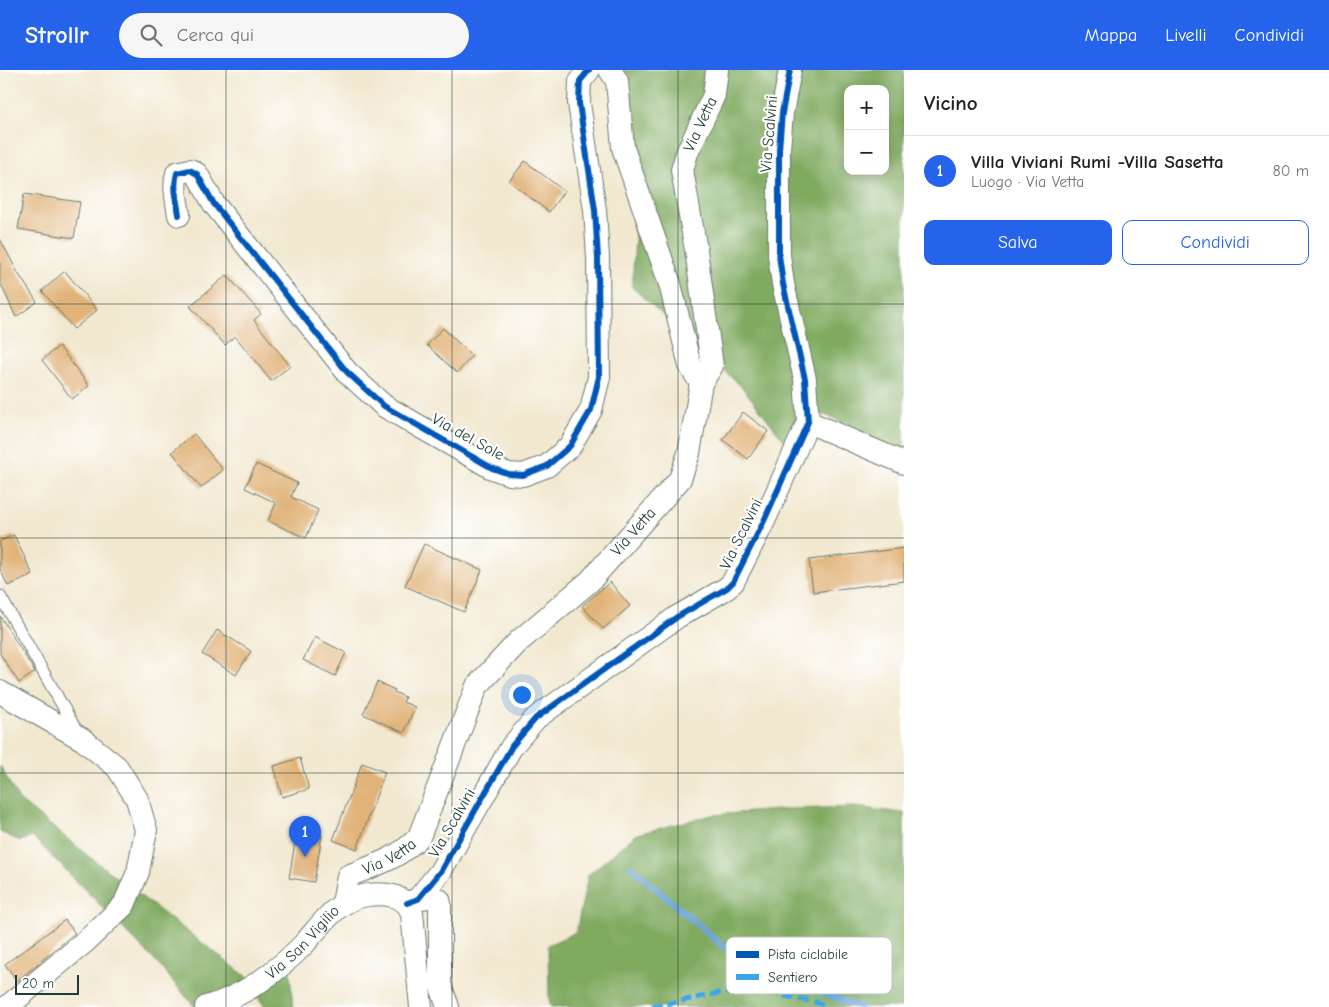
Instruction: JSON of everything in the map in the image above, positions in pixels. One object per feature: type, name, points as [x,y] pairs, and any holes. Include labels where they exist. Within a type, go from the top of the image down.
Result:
[{"type":"street","name":"Via del Sole","points":[[179,215],[175,179],[177,173],[190,170],[197,174],[214,204],[353,378],[384,406],[484,464],[509,474],[523,476],[547,466],[570,446],[591,410],[600,377],[598,258],[595,210],[579,103],[580,82],[589,70]]},
{"type":"street","points":[[610,70],[617,81],[623,148],[670,284],[690,366],[702,382]]},
{"type":"street","name":"Via Vetta","points":[[343,904],[348,876],[397,856],[418,837],[477,686],[518,642],[590,581],[680,480],[689,453],[702,382],[712,366],[682,170],[687,152],[714,95],[717,70]]},
{"type":"street","name":"Via Scalvini","points":[[412,901],[440,872],[512,746],[536,718],[677,618],[727,588],[733,582],[764,520],[808,422],[806,379],[783,284],[779,255],[779,149],[782,113],[790,70]]},
{"type":"street","points":[[808,422],[904,463]]},
{"type":"street","points":[[0,692],[82,739],[117,766],[137,799],[146,830],[138,872],[124,905],[86,941],[7,1007]]},
{"type":"street","points":[[343,904],[356,898],[380,894],[412,901],[432,896],[439,900],[440,984],[448,1007]]},
{"type":"street","points":[[412,901],[421,1007]]},
{"type":"street","name":"Via San Vigilio","points":[[206,1007],[224,1002],[252,986],[280,965],[305,943],[343,904]]},
{"type":"lane","points":[[0,596],[82,739]]},
{"type":"green space","points":[[621,70],[904,70],[904,463],[845,436],[837,419],[815,412],[794,453],[742,387],[632,287],[635,238],[617,89]]},
{"type":"green space","points":[[0,766],[19,800],[91,858],[251,980],[288,952],[293,1007],[265,1007],[258,997],[234,1007],[195,1007],[157,963],[33,837],[20,841],[0,832]]},
{"type":"green space","points":[[855,807],[904,813],[904,1007],[551,1007],[549,999],[548,945],[576,932],[588,875],[637,834],[712,815],[790,809]]},
{"type":"building","points":[[525,161],[564,191],[549,212],[509,181]]},
{"type":"building","points":[[24,194],[80,202],[74,238],[18,229]]},
{"type":"building","points":[[0,239],[18,273],[37,302],[16,317],[0,282]]},
{"type":"building","points":[[65,271],[97,310],[74,329],[42,291]]},
{"type":"building","points":[[227,275],[261,314],[254,320],[290,366],[271,381],[235,336],[225,345],[190,306]]},
{"type":"building","points":[[443,328],[472,356],[457,373],[427,345]]},
{"type":"building","points":[[59,346],[89,386],[72,399],[42,360]]},
{"type":"building","points":[[743,412],[768,431],[748,459],[723,440]]},
{"type":"building","points":[[194,434],[223,470],[201,488],[172,452]]},
{"type":"building","points":[[256,464],[297,483],[291,497],[318,510],[306,538],[268,521],[276,503],[245,488]]},
{"type":"building","points":[[14,535],[33,575],[8,586],[0,569],[0,541]]},
{"type":"building","points":[[424,544],[482,570],[464,612],[405,586]]},
{"type":"building","points":[[904,548],[904,581],[813,592],[809,560]]},
{"type":"building","points":[[610,582],[630,606],[603,629],[582,606]]},
{"type":"building","points":[[0,616],[35,672],[19,683],[0,654]]},
{"type":"building","points":[[217,630],[251,651],[236,675],[202,654]]},
{"type":"building","points":[[315,637],[346,653],[335,676],[303,660]]},
{"type":"building","points":[[377,682],[395,690],[394,692],[405,697],[403,702],[415,707],[404,733],[363,714]]},
{"type":"building","points":[[300,758],[309,789],[282,797],[274,766]]},
{"type":"building","points":[[362,763],[385,772],[357,849],[333,840]]},
{"type":"building","points":[[297,831],[322,835],[314,882],[289,878]]},
{"type":"building","points":[[65,920],[75,933],[17,981],[5,964]]},
{"type":"waterway","points":[[631,867],[726,949]]},
{"type":"waterway","points":[[824,994],[860,1007]]},
{"type":"marked path","points":[[652,1007],[726,992]]},
{"type":"marked path","points":[[779,994],[816,1002],[827,1007]]},
{"type":"cycle path","points":[[179,215],[175,189],[177,173],[190,170],[197,174],[214,204],[347,372],[384,406],[492,468],[509,474],[523,475],[547,466],[570,446],[591,410],[599,377],[598,258],[595,210],[579,103],[580,81],[589,70]]},
{"type":"cycle path","points":[[407,903],[418,899],[440,872],[512,746],[536,718],[677,617],[727,588],[733,582],[764,521],[808,422],[805,379],[783,284],[779,255],[779,149],[782,113],[790,70]]},
{"type":"place","name":"Villa Viviani Rumi -Villa Sasetta","points":[[305,857]]}]
